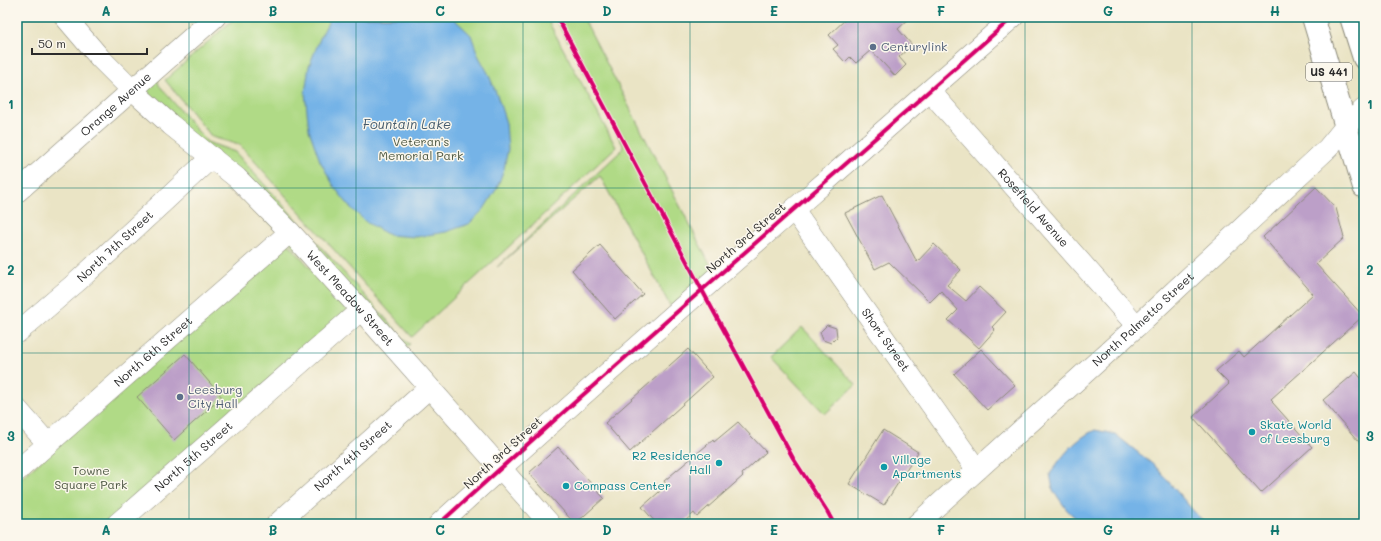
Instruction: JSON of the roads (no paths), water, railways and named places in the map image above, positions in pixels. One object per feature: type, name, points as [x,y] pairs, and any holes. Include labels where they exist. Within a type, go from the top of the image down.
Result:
[{"type":"main road","name":"US 441","points":[[1313,17],[1364,187]]},
{"type":"main road","name":"US 441","points":[[1351,17],[1364,58]]},
{"type":"street","name":"West Meadow Street","points":[[65,17],[100,58],[133,90],[172,125],[237,178],[290,232],[550,524]]},
{"type":"street","name":"Orange Avenue","points":[[17,192],[215,17]]},
{"type":"street","name":"North 3rd Street","points":[[439,524],[500,468],[1013,17]]},
{"type":"street","name":"Rosefield Avenue","points":[[930,90],[1137,326]]},
{"type":"street","name":"North Palmetto Street","points":[[917,524],[1137,326],[1328,148],[1346,126],[1364,109]]},
{"type":"street","name":"North 7th Street","points":[[17,334],[79,280],[212,157]]},
{"type":"street","name":"Short Street","points":[[794,210],[977,470]]},
{"type":"street","name":"North 6th Street","points":[[17,471],[290,232]]},
{"type":"street","name":"North 5th Street","points":[[116,524],[361,310]]},
{"type":"street","name":"North 4th Street","points":[[277,524],[429,388]]},
{"type":"street","points":[[17,409],[48,444]]},
{"type":"water","name":"Fountain Lake","points":[[331,17],[452,17],[471,35],[478,55],[488,73],[497,95],[506,123],[508,149],[504,169],[497,188],[484,209],[469,224],[446,232],[416,237],[389,235],[366,222],[351,208],[335,188],[320,161],[309,130],[305,93],[309,66],[321,36]]},
{"type":"water","points":[[1095,430],[1115,434],[1156,467],[1197,515],[1207,524],[1082,524],[1067,510],[1053,490],[1050,474],[1075,443]]},
{"type":"place","name":"Centurylink","points":[[873,47]]},
{"type":"place","name":"Leesburg City Hall","points":[[180,397]]},
{"type":"place","name":"Skate World of Leesburg","points":[[1252,432]]},
{"type":"place","name":"R2 Residence Hall","points":[[719,463]]},
{"type":"place","name":"Village Apartments","points":[[884,467]]},
{"type":"place","name":"Compass Center","points":[[566,486]]},
{"type":"park label","name":"Veteran's Memorial Park","points":[[421,149]]},
{"type":"park label","name":"Towne Square Park","points":[[91,478]]}]
